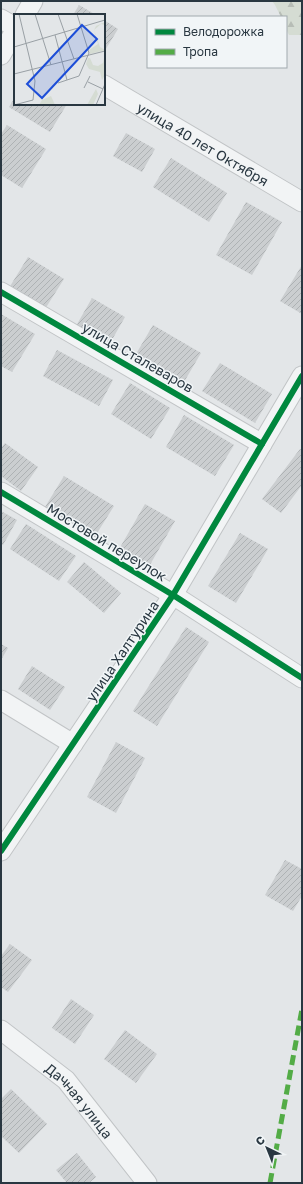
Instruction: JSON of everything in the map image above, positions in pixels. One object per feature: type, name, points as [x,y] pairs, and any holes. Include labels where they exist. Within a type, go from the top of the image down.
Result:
[{"type":"street","points":[[26,14],[33,1]]},
{"type":"street","points":[[1,19],[14,26]]},
{"type":"street","points":[[1,55],[14,33]]},
{"type":"street","name":"улица 40 лет Октября","points":[[105,86],[302,202]]},
{"type":"street","name":"улица Сталеваров","points":[[1,292],[262,444]]},
{"type":"street","name":"улица Халтурина","points":[[1,851],[174,596],[302,376]]},
{"type":"street","name":"Мостовой переулок","points":[[1,492],[174,596],[302,678]]},
{"type":"street","points":[[1,700],[73,744]]},
{"type":"street","name":"Дачная улица","points":[[1,1030],[66,1080],[147,1183]]},
{"type":"green space","points":[[272,1],[302,1],[302,35],[289,35],[287,31],[287,16],[280,16]]},
{"type":"building","points":[[79,5],[94,14],[74,14]]},
{"type":"building","points":[[105,21],[118,29],[105,50]]},
{"type":"building","points":[[14,99],[14,105],[66,105],[50,132],[9,107]]},
{"type":"building","points":[[7,125],[46,149],[22,188],[1,175],[1,134]]},
{"type":"building","points":[[126,133],[155,149],[142,172],[113,156]]},
{"type":"building","points":[[171,158],[227,193],[209,222],[153,187]]},
{"type":"building","points":[[246,202],[282,222],[252,275],[216,255]]},
{"type":"building","points":[[28,257],[64,279],[45,309],[9,288]]},
{"type":"building","points":[[302,265],[302,314],[280,301]]},
{"type":"building","points":[[92,298],[125,317],[109,345],[76,326]]},
{"type":"building","points":[[1,314],[35,334],[12,372],[1,366]]},
{"type":"building","points":[[153,325],[201,353],[184,382],[136,354]]},
{"type":"building","points":[[57,350],[113,380],[99,406],[43,376]]},
{"type":"building","points":[[220,363],[272,394],[255,423],[202,391]]},
{"type":"building","points":[[130,383],[170,408],[151,439],[111,414]]},
{"type":"building","points":[[184,415],[234,445],[215,476],[166,447]]},
{"type":"building","points":[[5,443],[38,467],[21,491],[1,476],[1,448]]},
{"type":"building","points":[[300,449],[302,450],[302,485],[281,513],[262,499]]},
{"type":"building","points":[[64,476],[114,506],[94,538],[45,507]]},
{"type":"building","points":[[145,504],[175,521],[147,570],[118,551]]},
{"type":"building","points":[[1,511],[17,520],[3,545],[1,544]]},
{"type":"building","points":[[26,524],[76,556],[59,581],[10,549]]},
{"type":"building","points":[[240,533],[268,549],[236,603],[208,586]]},
{"type":"building","points":[[84,562],[121,593],[104,613],[67,582]]},
{"type":"building","points":[[186,627],[209,642],[157,726],[133,711]]},
{"type":"building","points":[[1,644],[8,648],[1,660]]},
{"type":"building","points":[[32,666],[65,687],[50,710],[18,689]]},
{"type":"building","points":[[116,742],[145,758],[116,813],[87,797]]},
{"type":"building","points":[[285,860],[302,869],[302,896],[293,911],[265,895]]},
{"type":"building","points":[[10,944],[32,960],[8,992],[1,987],[1,956]]},
{"type":"building","points":[[71,999],[94,1015],[75,1044],[52,1028]]},
{"type":"building","points":[[125,1030],[157,1054],[136,1083],[104,1059]]},
{"type":"building","points":[[11,1089],[47,1124],[19,1153],[1,1136],[1,1099]]},
{"type":"building","points":[[77,1153],[96,1177],[89,1183],[67,1183],[56,1170]]},
{"type":"marked path","points":[[270,1183],[302,1009]]},
{"type":"cycle path","points":[[1,292],[262,444]]},
{"type":"cycle path","points":[[1,851],[173,595],[302,376]]},
{"type":"cycle path","points":[[1,492],[173,595],[302,678]]}]
